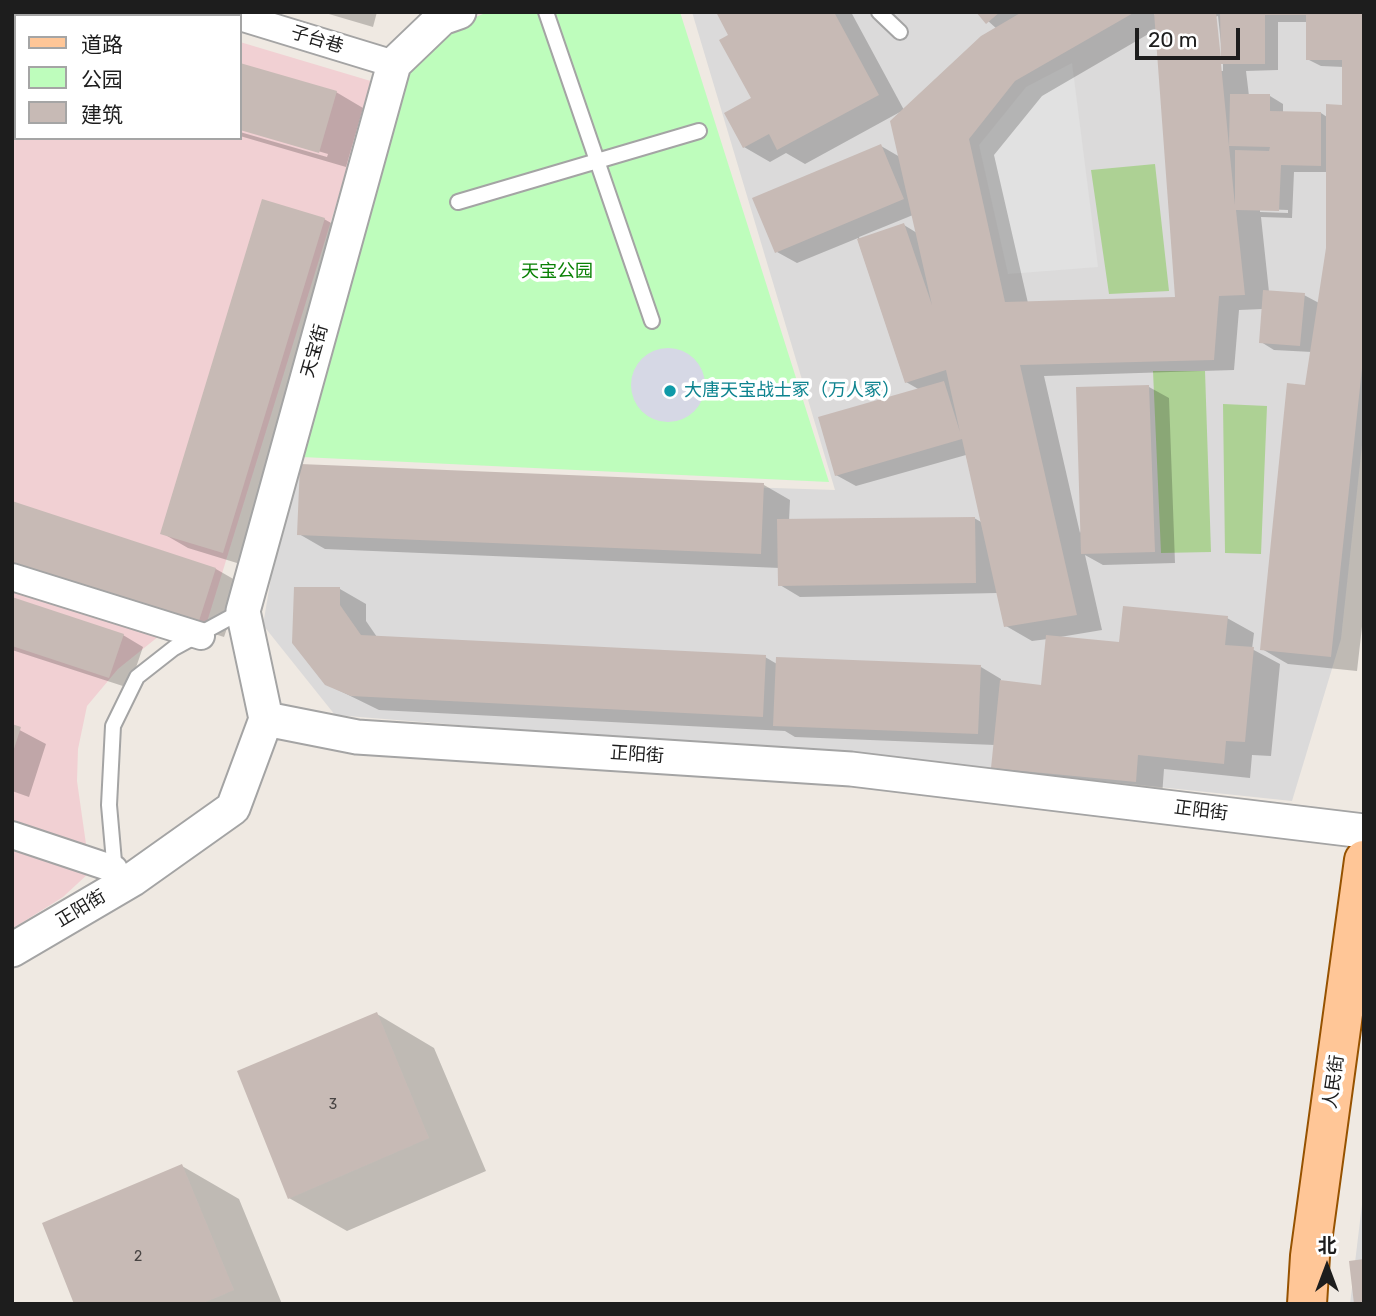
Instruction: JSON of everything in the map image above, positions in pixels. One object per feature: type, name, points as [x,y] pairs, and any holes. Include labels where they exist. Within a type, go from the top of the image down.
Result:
[{"type":"main road","name":"人民街","points":[[1307,1304],[1310,1256],[1364,860]]},
{"type":"street","points":[[394,64],[442,18],[459,12]]},
{"type":"street","name":"子台巷","points":[[242,18],[394,64]]},
{"type":"street","name":"天宝街","points":[[266,719],[243,611],[394,64]]},
{"type":"street","points":[[12,577],[201,636]]},
{"type":"street","name":"正阳街","points":[[12,950],[116,879],[233,808],[266,719],[357,737],[851,769],[1364,831]]},
{"type":"street","points":[[12,835],[116,879]]},
{"type":"lane","points":[[546,12],[652,321]]},
{"type":"lane","points":[[879,12],[900,32]]},
{"type":"lane","points":[[458,202],[699,131]]},
{"type":"lane","points":[[116,879],[109,805],[113,726],[137,677],[174,648],[201,636],[243,611]]},
{"type":"shaded area","points":[[12,12],[140,12],[146,14],[14,14],[14,140],[242,140],[242,43],[374,82],[207,622],[159,636],[118,669],[87,706],[78,749],[77,781],[90,872],[63,897],[12,929]]},
{"type":"shaded area","points":[[692,12],[1364,12],[1364,427],[1341,639],[1292,801],[940,764],[335,715],[263,625],[289,472],[835,490]]},
{"type":"shaded area","points":[[1072,63],[1098,267],[1008,274],[979,145],[1026,87]]},
{"type":"shaded area","points":[[668,348],[689,354],[699,364],[705,385],[699,406],[689,416],[668,422],[647,416],[637,406],[631,385],[637,364],[647,354]]},
{"type":"shaded area","points":[[1364,1188],[1364,1304],[1350,1304]]},
{"type":"green space","name":"天宝公园","points":[[488,12],[680,12],[829,482],[302,457],[379,185],[405,71],[451,27]]},
{"type":"green space","points":[[1155,164],[1169,291],[1109,294],[1091,170]]},
{"type":"green space","points":[[1153,371],[1205,371],[1211,552],[1161,553]]},
{"type":"green space","points":[[1223,404],[1267,406],[1261,554],[1225,553]]},
{"type":"building","points":[[12,12],[70,14],[14,14],[12,65]]},
{"type":"building","points":[[716,12],[834,12],[879,95],[777,150],[769,134],[743,148],[724,113],[751,98],[719,40],[728,35]]},
{"type":"building","points":[[976,12],[1000,12],[986,24]]},
{"type":"building","points":[[1022,12],[1135,12],[1015,81],[969,139],[1005,302],[1175,297],[1154,12],[1216,12],[1221,59],[1220,12],[1364,12],[1364,350],[1331,657],[1260,650],[1287,383],[1305,385],[1326,248],[1326,104],[1342,105],[1342,60],[1306,60],[1306,15],[1265,15],[1265,64],[1221,64],[1229,146],[1230,94],[1270,94],[1270,111],[1321,112],[1321,166],[1281,165],[1279,211],[1236,210],[1245,295],[1219,296],[1214,360],[1020,365],[1077,615],[1004,627],[962,439],[835,476],[818,417],[944,381],[960,432],[946,370],[905,383],[857,239],[904,223],[932,305],[890,121],[981,36]],"holes":[[[1229,146],[1270,147],[1269,151],[1235,150],[1235,205]]]},
{"type":"building","points":[[242,64],[337,91],[319,153],[242,131]]},
{"type":"building","points":[[881,144],[904,199],[775,253],[752,198]]},
{"type":"building","points":[[262,199],[325,218],[223,553],[160,534]]},
{"type":"building","points":[[1263,290],[1305,293],[1300,346],[1259,343]]},
{"type":"building","points":[[1149,385],[1155,552],[1081,554],[1076,387]]},
{"type":"building","points":[[300,464],[764,483],[761,554],[297,535]]},
{"type":"building","points":[[12,501],[216,568],[198,624],[12,564]]},
{"type":"building","points":[[975,517],[976,583],[778,586],[777,519]]},
{"type":"building","points":[[294,587],[340,587],[340,605],[361,635],[766,655],[763,717],[351,696],[325,685],[292,643]]},
{"type":"building","points":[[12,597],[124,634],[109,678],[12,646]]},
{"type":"building","points":[[1123,606],[1228,616],[1225,645],[1254,647],[1245,742],[1226,741],[1224,764],[1138,755],[1136,782],[991,768],[1000,680],[1041,685],[1046,635],[1119,642]]},
{"type":"building","points":[[776,657],[981,665],[978,734],[773,726]]},
{"type":"building","points":[[12,724],[21,727],[13,752],[12,752]]},
{"type":"building","points":[[377,1012],[429,1138],[288,1199],[237,1071]]},
{"type":"building","points":[[182,1164],[234,1290],[201,1304],[74,1304],[42,1223]]},
{"type":"building","points":[[1364,1259],[1364,1304],[1354,1304],[1349,1261]]},
{"type":"place","name":"大唐天宝战士冢（万人冢）","points":[[670,391]]}]
